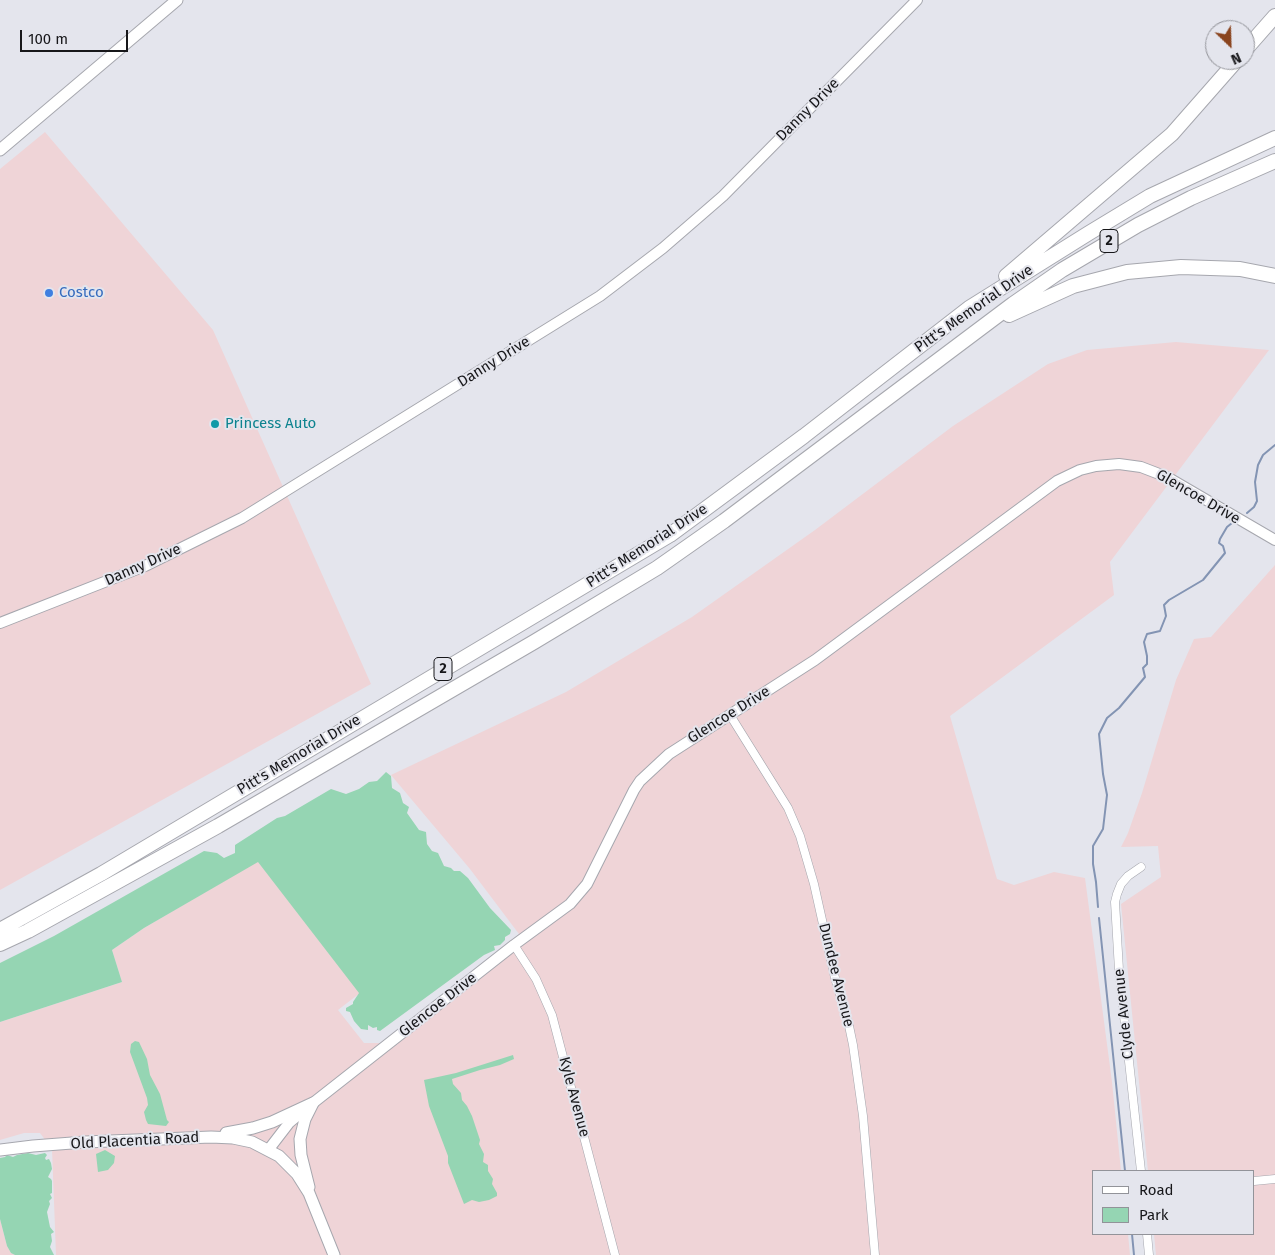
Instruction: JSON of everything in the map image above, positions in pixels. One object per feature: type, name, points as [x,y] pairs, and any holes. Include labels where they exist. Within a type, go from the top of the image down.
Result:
[{"type":"highway","points":[[1255,39],[1275,16]]},
{"type":"highway","points":[[970,308],[1172,134],[1228,70]]},
{"type":"highway","name":"Pitt's Memorial Drive","points":[[0,930],[100,874],[670,535],[804,436],[970,308],[1150,196],[1275,138]]},
{"type":"highway","name":"Pitt's Memorial Drive","points":[[0,944],[28,931],[218,826],[657,568],[724,521],[1013,304],[1099,247],[1191,198],[1275,161]]},
{"type":"highway","points":[[957,346],[1021,309],[1073,286],[1127,272],[1181,267],[1240,269],[1275,276]]},
{"type":"main road","points":[[0,150],[177,0]]},
{"type":"main road","points":[[211,1137],[266,1124],[286,1117],[313,1103]]},
{"type":"main road","points":[[309,1193],[307,1176],[300,1150],[300,1139],[305,1119],[313,1103]]},
{"type":"main road","name":"Old Placentia Road","points":[[0,1150],[85,1142],[211,1137],[240,1139],[269,1149]]},
{"type":"main road","points":[[269,1149],[293,1169],[309,1193],[334,1255]]},
{"type":"street","name":"Danny Drive","points":[[0,623],[145,566],[242,518],[600,296],[663,248],[722,196],[917,0]]},
{"type":"street","name":"Glencoe Drive","points":[[269,1149],[290,1123],[313,1103],[570,904],[584,889],[634,790],[640,781],[669,754],[819,657],[1057,481],[1080,470],[1096,466],[1134,465],[1156,472],[1275,540]]},
{"type":"street","name":"Dundee Avenue","points":[[730,715],[788,808],[797,828],[814,884],[835,978],[853,1045],[864,1116],[875,1255]]},
{"type":"street","name":"Clyde Avenue","points":[[1141,867],[1132,872],[1121,884],[1116,902],[1119,970],[1141,1170]]},
{"type":"street","name":"Kyle Avenue","points":[[514,946],[536,979],[552,1015],[615,1255]]},
{"type":"street","points":[[1255,1181],[1275,1179]]},
{"type":"street","points":[[1147,1235],[1149,1255]]},
{"type":"shaded area","points":[[45,132],[213,330],[371,684],[0,890],[0,169]]},
{"type":"shaded area","points":[[1176,342],[1269,350],[1110,562],[1114,595],[950,716],[997,879],[1014,885],[1054,872],[1085,878],[1112,1082],[1121,1170],[1092,1170],[1092,1235],[1128,1235],[1130,1255],[56,1255],[52,1149],[40,1133],[24,1133],[0,1140],[0,1022],[122,982],[112,950],[144,928],[258,861],[360,993],[338,1010],[364,1043],[381,1043],[519,934],[470,869],[391,775],[566,692],[692,617],[815,530],[953,426],[1048,364],[1087,350]]},
{"type":"shaded area","points":[[1275,565],[1275,1255],[1156,1255],[1154,1235],[1255,1235],[1255,1170],[1148,1170],[1121,904],[1161,877],[1158,846],[1121,847],[1142,793],[1176,680],[1194,639],[1211,637]]},
{"type":"shaded area","points":[[0,1219],[7,1246],[11,1253],[15,1255],[0,1255]]},
{"type":"green space","points":[[386,772],[391,776],[392,788],[400,793],[403,803],[409,807],[407,813],[419,830],[426,832],[427,844],[432,851],[438,853],[444,866],[454,871],[460,871],[468,878],[490,908],[511,930],[510,934],[505,937],[505,940],[500,945],[494,946],[495,950],[484,955],[380,1031],[377,1030],[377,1027],[373,1028],[368,1025],[368,1030],[361,1029],[354,1021],[350,1012],[346,1011],[346,1008],[353,1004],[359,993],[258,862],[144,928],[112,950],[122,982],[0,1022],[0,963],[54,936],[204,851],[217,853],[224,858],[235,853],[235,845],[277,818],[285,816],[331,789],[346,794],[359,789],[369,782],[377,781]]},
{"type":"green space","points":[[135,1041],[139,1042],[147,1059],[150,1075],[160,1094],[169,1122],[166,1126],[148,1124],[146,1120],[144,1112],[148,1105],[147,1098],[130,1052],[131,1044]]},
{"type":"green space","points":[[513,1055],[514,1059],[500,1065],[452,1079],[472,1116],[480,1140],[479,1144],[484,1154],[483,1162],[488,1165],[488,1171],[493,1179],[492,1184],[497,1193],[497,1196],[489,1200],[479,1202],[472,1200],[464,1204],[429,1106],[424,1080],[456,1073]]},
{"type":"green space","points":[[105,1150],[115,1156],[114,1163],[108,1170],[98,1172],[96,1154]]},
{"type":"green space","points":[[28,1153],[36,1155],[45,1153],[47,1155],[46,1160],[49,1159],[51,1163],[52,1169],[48,1177],[52,1181],[52,1193],[50,1194],[52,1198],[49,1201],[50,1204],[47,1212],[50,1227],[54,1232],[51,1234],[52,1241],[50,1247],[54,1255],[15,1255],[11,1253],[7,1246],[0,1219],[0,1158],[7,1155],[13,1157]]},
{"type":"waterway","points":[[1247,513],[1254,507],[1257,501],[1255,482],[1258,465],[1263,455],[1275,445]]},
{"type":"waterway","points":[[1098,907],[1093,846],[1103,829],[1107,795],[1099,734],[1107,718],[1119,708],[1145,677],[1143,668],[1147,664],[1147,656],[1144,642],[1147,634],[1160,631],[1166,616],[1164,605],[1169,600],[1203,580],[1225,553],[1223,546],[1219,543],[1227,527],[1232,523]]},
{"type":"waterway","points":[[1099,918],[1125,1170]]},
{"type":"waterway","points":[[1132,1235],[1134,1255]]},
{"type":"place","name":"Costco","points":[[49,293]]},
{"type":"place","name":"Princess Auto","points":[[215,424]]}]
